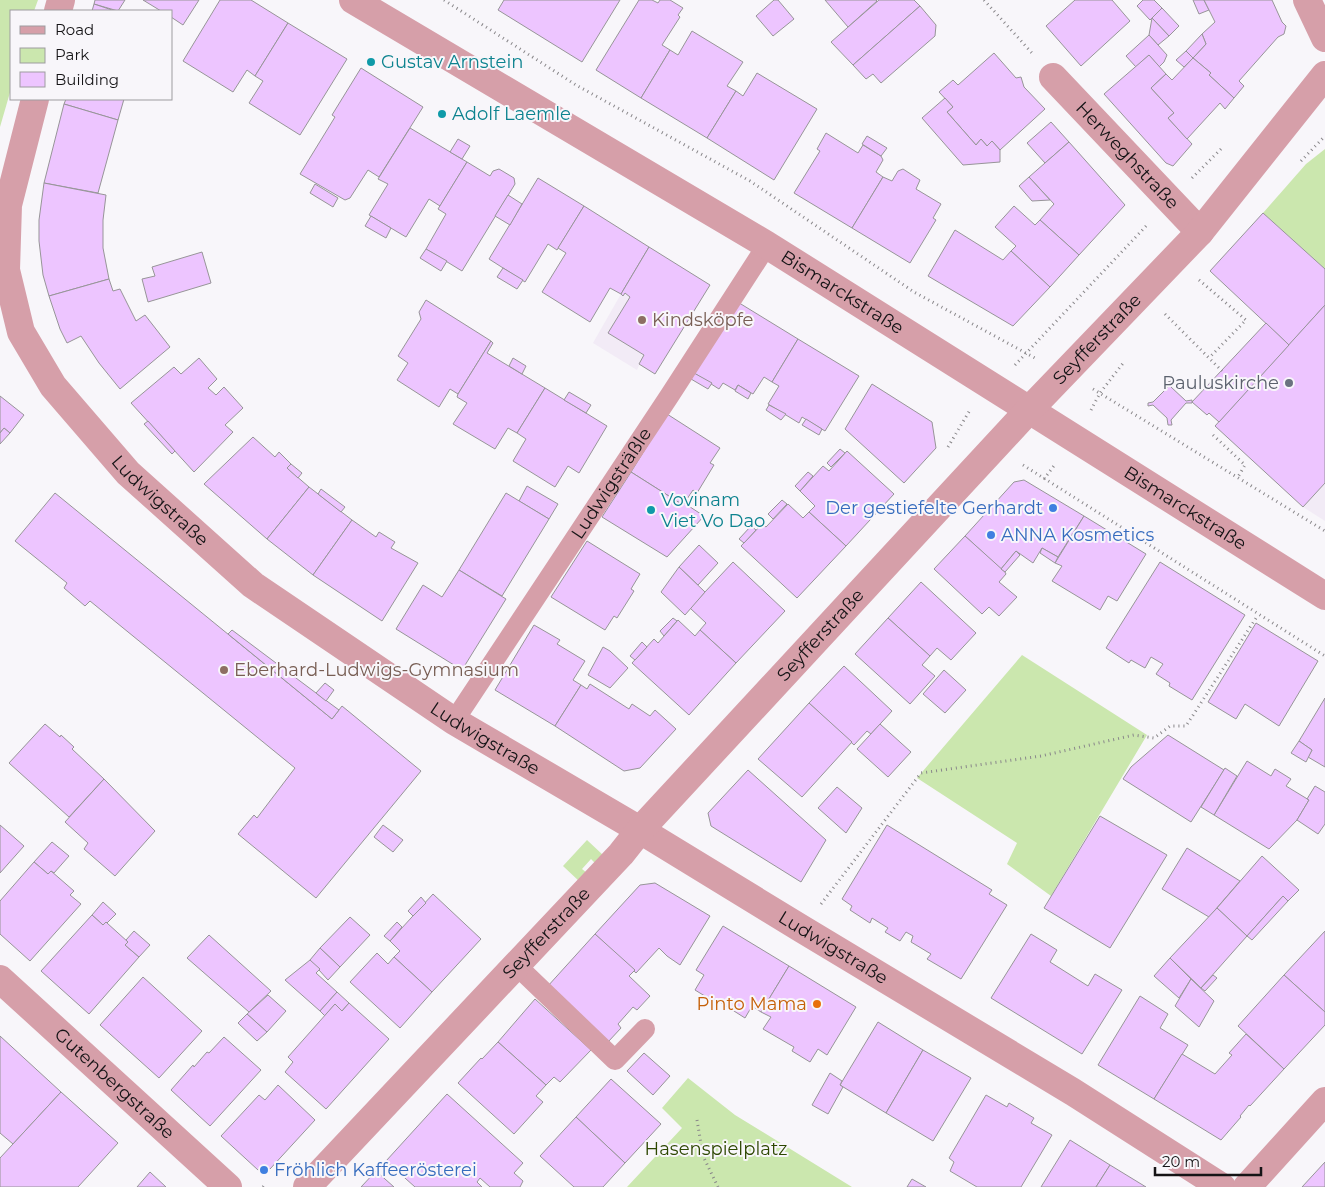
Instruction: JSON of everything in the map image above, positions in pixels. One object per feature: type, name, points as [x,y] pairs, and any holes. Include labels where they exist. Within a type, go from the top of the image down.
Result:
[{"type":"street","name":"Bismarckstraße","points":[[353,0],[767,245],[1325,596]]},
{"type":"street","points":[[1307,0],[1325,38]]},
{"type":"street","name":"Seyfferstraße","points":[[307,1187],[621,854],[640,830],[1029,410],[1200,232],[1325,74]]},
{"type":"street","name":"Herweghstraße","points":[[1053,77],[1200,232]]},
{"type":"street","name":"Ludwigstraße","points":[[36,100],[8,205],[6,270],[22,332],[54,386],[128,473],[253,585],[454,721],[640,830],[1073,1092],[1222,1187]]},
{"type":"street","name":"Gutenbergstraße","points":[[0,979],[228,1187]]},
{"type":"street","points":[[1247,1187],[1325,1101]]},
{"type":"lane","name":"Ludwigsträßle","points":[[454,721],[767,245]]},
{"type":"lane","points":[[516,965],[615,1060],[644,1029]]},
{"type":"path","points":[[444,0],[576,85],[750,181],[914,292],[1063,375],[1100,393],[1325,531]]},
{"type":"path","points":[[984,0],[1053,77]]},
{"type":"path","points":[[1026,353],[1148,225]]},
{"type":"path","points":[[1174,258],[1246,320],[1209,358]]},
{"type":"path","points":[[1162,310],[1222,370]]},
{"type":"path","points":[[1044,479],[1076,439],[1100,393],[1124,362]]},
{"type":"path","points":[[1213,435],[1245,465],[1238,477]]},
{"type":"path","points":[[995,447],[1325,656]]},
{"type":"path","points":[[802,929],[921,773],[1041,756],[1134,735],[1154,738],[1170,726],[1186,726],[1258,615]]},
{"type":"path","points":[[697,1120],[703,1156],[718,1187]]},
{"type":"path","points":[[263,1187],[266,1183]]},
{"type":"shaded area","points":[[625,293],[630,297],[608,333],[644,355],[637,370],[593,343],[621,294],[623,296]]},
{"type":"shaded area","points":[[1325,483],[1325,521],[1303,507]]},
{"type":"green space","points":[[0,0],[38,0],[34,10],[10,10],[10,92],[0,127]]},
{"type":"green space","points":[[1325,149],[1325,269],[1263,213],[1306,164]]},
{"type":"green space","points":[[1022,655],[1147,735],[1051,896],[1007,864],[1017,843],[917,778]]},
{"type":"green space","points":[[587,840],[604,856],[596,864],[591,859],[582,869],[588,874],[580,882],[563,866]]},
{"type":"green space","name":"Hasenspielplatz","points":[[688,1078],[735,1115],[852,1187],[627,1187],[682,1128],[662,1108]]},
{"type":"building","points":[[95,0],[125,0],[119,10],[94,4]]},
{"type":"building","points":[[143,0],[199,0],[183,25],[172,18],[172,10],[159,10]]},
{"type":"building","points":[[220,0],[251,0],[288,23],[255,76],[247,70],[233,92],[183,61]]},
{"type":"building","points":[[504,0],[620,0],[582,62],[498,10]]},
{"type":"building","points":[[639,0],[652,0],[658,3],[660,0],[670,0],[683,8],[678,15],[680,17],[662,45],[670,50],[641,98],[596,70]]},
{"type":"building","points":[[774,0],[778,0],[794,19],[773,36],[756,16]]},
{"type":"building","points":[[825,0],[876,0],[877,1],[848,27]]},
{"type":"building","points":[[879,0],[914,0],[920,6],[853,65],[831,42]]},
{"type":"building","points":[[1075,0],[1112,0],[1130,21],[1081,66],[1046,26]]},
{"type":"building","points":[[1143,0],[1154,0],[1162,8],[1150,20],[1137,6]]},
{"type":"building","points":[[1193,0],[1204,0],[1209,10],[1199,14]]},
{"type":"building","points":[[1204,0],[1272,0],[1282,22],[1286,26],[1284,34],[1278,37],[1239,81],[1244,86],[1234,98],[1209,75],[1211,73],[1193,58],[1206,44],[1202,34],[1215,22]]},
{"type":"building","points":[[94,4],[112,10],[92,10]]},
{"type":"building","points":[[920,6],[936,25],[935,36],[881,83],[873,74],[866,79],[853,65]]},
{"type":"building","points":[[1162,8],[1179,26],[1169,36],[1152,18]]},
{"type":"building","points":[[1152,18],[1169,36],[1158,45],[1149,35]]},
{"type":"building","points":[[288,23],[347,59],[300,135],[249,103],[263,81],[255,76]]},
{"type":"building","points":[[692,31],[743,62],[727,86],[736,91],[707,138],[641,98],[670,50],[678,55]]},
{"type":"building","points":[[1202,34],[1206,44],[1193,58],[1186,51]]},
{"type":"building","points":[[1149,35],[1167,55],[1159,67],[1149,55],[1136,67],[1126,56]]},
{"type":"building","points":[[1186,51],[1193,58],[1184,67],[1176,60]]},
{"type":"building","points":[[994,53],[1016,78],[1021,77],[1024,87],[1045,109],[1000,150],[992,141],[987,146],[981,139],[976,145],[947,112],[953,107],[939,92],[953,80],[958,85]]},
{"type":"building","points":[[1149,55],[1166,74],[1151,88],[1174,113],[1168,118],[1192,144],[1173,166],[1166,163],[1104,94]]},
{"type":"building","points":[[1193,58],[1211,73],[1209,75],[1234,98],[1225,109],[1220,103],[1187,139],[1168,118],[1174,113],[1151,88],[1166,74],[1172,80]]},
{"type":"building","points":[[361,68],[423,107],[379,177],[368,170],[350,198],[345,200],[300,174],[335,117],[332,115]]},
{"type":"building","points":[[757,73],[817,109],[774,180],[707,138],[736,91],[743,96]]},
{"type":"building","points":[[945,98],[953,107],[947,112],[976,145],[981,139],[987,146],[992,141],[1000,150],[1000,162],[963,165],[922,118]]},
{"type":"building","points":[[66,100],[124,100],[118,120],[64,104]]},
{"type":"building","points":[[64,104],[118,120],[98,193],[44,183]]},
{"type":"building","points":[[1051,122],[1069,142],[1045,163],[1027,143]]},
{"type":"building","points":[[410,128],[467,162],[440,206],[429,199],[406,237],[369,215],[388,184],[378,179]]},
{"type":"building","points":[[826,133],[858,153],[863,145],[881,156],[883,160],[876,172],[883,177],[852,228],[794,193],[820,151],[817,149]]},
{"type":"building","points":[[867,136],[887,148],[881,156],[862,144]]},
{"type":"building","points":[[458,139],[470,146],[462,159],[450,152]]},
{"type":"building","points":[[1069,142],[1125,205],[1079,255],[1040,220],[1054,204],[1029,177]]},
{"type":"building","points":[[467,162],[490,176],[493,171],[499,169],[514,178],[515,184],[462,271],[426,249],[446,214],[438,209]]},
{"type":"building","points":[[903,169],[920,180],[916,189],[941,204],[933,218],[936,220],[910,263],[852,228],[883,177],[892,181],[898,171]]},
{"type":"building","points":[[1029,177],[1050,200],[1032,201],[1019,186]]},
{"type":"building","points":[[538,178],[584,206],[557,250],[548,244],[525,282],[489,259]]},
{"type":"building","points":[[44,183],[106,195],[103,220],[103,248],[109,279],[49,296],[43,275],[39,241],[39,220]]},
{"type":"building","points":[[315,184],[338,198],[333,207],[310,193]]},
{"type":"building","points":[[508,195],[522,204],[510,225],[495,216]]},
{"type":"building","points":[[584,206],[649,247],[621,294],[610,288],[590,322],[542,292],[566,253],[558,248]]},
{"type":"building","points":[[1014,206],[1035,225],[1040,220],[1079,255],[1050,287],[1011,251],[1016,246],[995,227]]},
{"type":"building","points":[[1263,213],[1325,269],[1325,305],[1289,345],[1210,271]]},
{"type":"building","points":[[371,216],[391,228],[386,238],[365,226]]},
{"type":"building","points":[[955,230],[1003,260],[1011,251],[1050,287],[1013,326],[928,276]]},
{"type":"building","points":[[649,247],[710,285],[655,374],[639,364],[644,355],[608,333],[630,297],[625,293],[623,296],[621,294]]},
{"type":"building","points":[[426,249],[447,261],[441,271],[420,258]]},
{"type":"building","points":[[202,252],[211,283],[148,302],[142,279],[155,276],[152,267]]},
{"type":"building","points":[[503,268],[523,280],[517,289],[497,277]]},
{"type":"building","points":[[109,279],[113,291],[120,289],[136,321],[145,315],[170,347],[120,389],[99,363],[81,336],[67,343],[60,329],[49,296]]},
{"type":"building","points":[[426,300],[491,341],[458,394],[450,389],[439,407],[397,380],[408,363],[398,356],[421,319],[419,312]]},
{"type":"building","points":[[736,301],[798,339],[772,382],[764,377],[753,394],[738,385],[735,390],[723,383],[719,389],[694,373]]},
{"type":"building","name":"Pauluskirche","points":[[1325,305],[1325,483],[1303,507],[1215,426]]},
{"type":"building","points":[[1266,323],[1289,345],[1219,422],[1209,413],[1207,415],[1192,402]]},
{"type":"building","points":[[798,339],[859,376],[825,431],[802,417],[799,423],[768,404],[779,386],[772,382]]},
{"type":"building","points":[[491,341],[493,343],[487,353],[545,388],[517,433],[508,428],[495,449],[453,424],[467,403],[457,397],[458,394]]},
{"type":"building","points":[[199,358],[217,379],[208,388],[216,395],[224,387],[243,408],[225,425],[233,432],[194,472],[131,403],[174,367],[181,374]]},
{"type":"building","points":[[513,358],[526,366],[522,374],[509,366]]},
{"type":"building","points":[[694,373],[712,383],[708,389],[691,379]]},
{"type":"building","points":[[1171,381],[1171,387],[1186,401],[1192,400],[1192,403],[1186,403],[1171,420],[1172,425],[1168,425],[1167,418],[1153,405],[1148,406],[1148,403],[1153,402],[1169,386],[1168,382]]},
{"type":"building","points":[[872,384],[932,422],[936,448],[904,483],[845,429]]},
{"type":"building","points":[[738,385],[751,393],[748,399],[735,391]]},
{"type":"building","points":[[545,388],[607,426],[579,473],[568,466],[555,487],[513,461],[526,439],[517,433]]},
{"type":"building","points":[[569,392],[591,405],[586,413],[564,400]]},
{"type":"building","points":[[0,396],[24,415],[10,433],[4,428],[0,433]]},
{"type":"building","points":[[769,405],[786,414],[781,420],[766,410]]},
{"type":"building","points":[[667,414],[720,448],[710,463],[714,465],[697,493],[693,490],[683,505],[631,472]]},
{"type":"building","points":[[806,419],[822,429],[819,435],[802,425]]},
{"type":"building","points":[[148,421],[175,451],[172,454],[144,424]]},
{"type":"building","points":[[4,428],[10,433],[0,444],[0,433]]},
{"type":"building","points":[[253,437],[275,457],[279,452],[291,464],[287,468],[309,487],[267,539],[204,484]]},
{"type":"building","points":[[840,449],[845,453],[831,467],[827,463]]},
{"type":"building","points":[[847,451],[894,494],[846,546],[809,512],[815,506],[800,491],[823,466],[829,471]]},
{"type":"building","points":[[291,464],[302,473],[298,478],[287,468]]},
{"type":"building","name":"Vovinam Viet Vo Dao","points":[[631,472],[704,516],[667,557],[602,517]]},
{"type":"building","points":[[808,472],[813,476],[800,491],[795,486]]},
{"type":"building","points":[[1024,480],[1084,516],[1058,557],[1042,548],[1033,563],[1016,551],[1001,569],[965,536],[1014,482]]},
{"type":"building","points":[[527,486],[558,504],[549,519],[519,501]]},
{"type":"building","points":[[309,487],[352,520],[313,575],[267,539]]},
{"type":"building","points":[[321,489],[345,507],[341,512],[318,494]]},
{"type":"building","name":"Eberhard-Ludwigs-Gymnasium","points":[[55,493],[332,719],[342,706],[421,771],[316,898],[238,834],[254,815],[257,818],[295,768],[90,601],[85,606],[64,588],[67,583],[15,541]]},
{"type":"building","points":[[506,493],[549,519],[502,596],[459,570]]},
{"type":"building","points":[[782,500],[787,504],[773,519],[768,514]]},
{"type":"building","points":[[788,504],[803,518],[809,512],[846,546],[797,598],[741,546],[762,524],[766,527]]},
{"type":"building","points":[[1084,516],[1146,554],[1117,601],[1108,596],[1100,610],[1052,581],[1062,566],[1055,563]]},
{"type":"building","points":[[352,520],[376,537],[379,532],[395,542],[391,548],[418,563],[382,621],[313,575]]},
{"type":"building","points":[[751,526],[756,530],[744,543],[739,539]]},
{"type":"building","points":[[965,536],[1005,572],[1006,574],[999,582],[1017,597],[999,616],[989,607],[982,614],[934,569]]},
{"type":"building","points":[[587,541],[640,574],[631,589],[634,591],[617,618],[614,616],[605,630],[551,597]]},
{"type":"building","points":[[699,545],[718,563],[698,585],[679,567]]},
{"type":"building","points":[[1042,548],[1058,557],[1055,563],[1040,553]]},
{"type":"building","points":[[1016,551],[1020,555],[1005,572],[1001,569]]},
{"type":"building","points":[[733,562],[785,611],[736,663],[700,630],[706,623],[690,608]]},
{"type":"building","points":[[1160,562],[1245,615],[1192,700],[1169,686],[1170,683],[1156,674],[1163,664],[1151,657],[1145,668],[1131,660],[1129,663],[1106,648]]},
{"type":"building","points":[[679,567],[705,592],[685,615],[661,592]]},
{"type":"building","points":[[459,570],[506,599],[462,670],[396,629],[423,585],[442,597]]},
{"type":"building","points":[[921,582],[976,633],[951,660],[937,648],[930,656],[888,618]]},
{"type":"building","points":[[673,618],[677,621],[664,636],[660,631]]},
{"type":"building","points":[[888,618],[930,656],[922,665],[935,676],[910,704],[855,654]]},
{"type":"building","points":[[678,620],[695,636],[700,630],[736,663],[689,715],[632,663],[654,639],[658,643]]},
{"type":"building","points":[[1256,623],[1318,661],[1279,726],[1245,704],[1236,719],[1208,702]]},
{"type":"building","points":[[534,625],[560,640],[557,644],[585,661],[573,680],[581,685],[555,726],[495,690]]},
{"type":"building","points":[[232,630],[339,710],[332,719],[228,634]]},
{"type":"building","points":[[642,642],[647,647],[635,660],[630,656]]},
{"type":"building","points":[[603,647],[628,668],[610,688],[588,675]]},
{"type":"building","points":[[844,666],[892,711],[871,734],[867,731],[854,745],[809,703]]},
{"type":"building","points":[[944,670],[966,690],[945,713],[923,694]]},
{"type":"building","points":[[325,683],[334,690],[326,701],[316,693]]},
{"type":"building","points":[[590,684],[629,709],[632,704],[650,716],[655,710],[676,729],[640,768],[624,771],[555,726],[581,685],[587,689]]},
{"type":"building","points":[[1325,698],[1325,767],[1308,757],[1312,750],[1299,741]]},
{"type":"building","points":[[809,703],[852,742],[802,797],[758,759]]},
{"type":"building","points":[[45,724],[74,747],[72,749],[104,779],[69,817],[9,763]]},
{"type":"building","points":[[880,724],[911,752],[888,777],[857,749]]},
{"type":"building","points":[[1168,735],[1224,770],[1191,822],[1123,779],[1131,767]]},
{"type":"building","points":[[1299,741],[1312,750],[1306,762],[1291,753]]},
{"type":"building","points":[[1247,761],[1271,776],[1275,769],[1291,779],[1286,786],[1309,800],[1297,820],[1269,849],[1214,815]]},
{"type":"building","points":[[1225,768],[1237,776],[1214,815],[1201,807]]},
{"type":"building","points":[[748,770],[826,840],[801,882],[711,826],[708,813]]},
{"type":"building","points":[[104,779],[155,831],[115,876],[84,849],[88,843],[65,822]]},
{"type":"building","points":[[1315,786],[1325,792],[1325,824],[1318,834],[1297,820]]},
{"type":"building","points":[[837,787],[862,808],[846,833],[818,808]]},
{"type":"building","points":[[1100,816],[1167,855],[1110,948],[1044,908]]},
{"type":"building","points":[[0,825],[24,846],[0,873]]},
{"type":"building","points":[[383,825],[403,840],[393,852],[374,837]]},
{"type":"building","points":[[887,825],[992,890],[989,894],[1007,905],[961,979],[927,959],[931,954],[911,942],[913,936],[906,932],[900,941],[885,932],[888,928],[872,918],[870,923],[850,910],[852,906],[842,899]]},
{"type":"building","points":[[52,842],[69,856],[54,873],[51,871],[48,874],[34,862]]},
{"type":"building","points":[[1187,848],[1240,881],[1209,917],[1162,889]]},
{"type":"building","points":[[1262,856],[1299,890],[1288,901],[1283,896],[1247,936],[1217,908]]},
{"type":"building","points":[[34,862],[48,874],[51,871],[74,891],[70,895],[81,904],[30,961],[0,934],[0,901]]},
{"type":"building","points":[[655,883],[710,916],[680,965],[659,948],[636,973],[595,934],[640,885]]},
{"type":"building","points":[[433,894],[481,939],[432,992],[394,957],[400,951],[390,941]]},
{"type":"building","points":[[1283,896],[1288,901],[1252,940],[1247,936]]},
{"type":"building","points":[[421,897],[426,903],[413,916],[408,911]]},
{"type":"building","points":[[103,902],[116,914],[103,925],[92,915]]},
{"type":"building","points":[[1217,908],[1247,936],[1201,988],[1170,958]]},
{"type":"building","points":[[92,915],[103,925],[106,922],[128,942],[125,945],[139,957],[89,1014],[41,971]]},
{"type":"building","points":[[350,917],[370,935],[340,967],[320,948]]},
{"type":"building","points":[[397,922],[402,927],[390,941],[384,936]]},
{"type":"building","points":[[723,926],[789,966],[761,1012],[752,1006],[745,1018],[715,999],[713,1001],[695,990],[704,975],[696,970]]},
{"type":"building","points":[[134,931],[150,945],[139,957],[125,945],[128,942],[126,940]]},
{"type":"building","points":[[1325,931],[1325,1012],[1284,975]]},
{"type":"building","points":[[595,934],[635,970],[629,976],[650,996],[637,1010],[633,1007],[618,1024],[621,1028],[608,1042],[547,987]]},
{"type":"building","points":[[1031,934],[1057,950],[1050,962],[1088,986],[1095,974],[1122,990],[1082,1054],[991,998]]},
{"type":"building","points":[[209,935],[271,991],[249,1012],[187,958]]},
{"type":"building","points":[[320,948],[340,967],[328,980],[310,960]]},
{"type":"building","points":[[377,953],[388,964],[394,957],[432,992],[400,1028],[350,982]]},
{"type":"building","points":[[1170,958],[1191,979],[1179,998],[1154,976]]},
{"type":"building","points":[[310,960],[320,969],[316,973],[337,992],[320,1011],[285,980]]},
{"type":"building","points":[[789,966],[856,1007],[827,1055],[818,1049],[810,1062],[792,1051],[794,1047],[763,1029],[771,1017],[761,1012]]},
{"type":"building","points":[[1213,975],[1217,978],[1205,991],[1201,988]]},
{"type":"building","points":[[1284,975],[1325,1012],[1325,1025],[1284,1069],[1238,1026]]},
{"type":"building","points":[[143,977],[202,1031],[159,1078],[100,1025]]},
{"type":"building","points":[[1191,979],[1214,1001],[1199,1027],[1175,1006]]},
{"type":"building","points":[[337,992],[349,1003],[342,1011],[335,1004],[325,1016],[320,1011]]},
{"type":"building","points":[[268,995],[286,1011],[267,1032],[247,1014]]},
{"type":"building","points":[[1140,996],[1168,1014],[1160,1028],[1188,1045],[1154,1099],[1098,1065]]},
{"type":"building","points":[[535,999],[591,1050],[560,1082],[554,1077],[546,1085],[498,1042]]},
{"type":"building","points":[[349,1003],[389,1039],[326,1109],[285,1072],[293,1062],[288,1057],[335,1004],[342,1011]]},
{"type":"building","points":[[247,1014],[267,1032],[257,1041],[238,1023]]},
{"type":"building","points":[[878,1022],[923,1050],[886,1113],[840,1085]]},
{"type":"building","points":[[1246,1034],[1284,1069],[1249,1105],[1221,1140],[1154,1099],[1182,1054],[1215,1074],[1232,1055],[1229,1053]]},
{"type":"building","points":[[0,1036],[61,1092],[13,1144],[0,1133]]},
{"type":"building","points":[[224,1037],[261,1070],[210,1126],[171,1090],[193,1065],[194,1067]]},
{"type":"building","points":[[498,1042],[546,1085],[536,1096],[543,1102],[514,1134],[458,1083]]},
{"type":"building","points":[[923,1050],[971,1078],[933,1141],[886,1113]]},
{"type":"building","points":[[644,1053],[670,1076],[653,1095],[627,1071]]},
{"type":"building","points":[[830,1073],[842,1081],[840,1085],[843,1087],[828,1114],[812,1105]]},
{"type":"building","points":[[611,1079],[661,1124],[625,1163],[576,1117]]},
{"type":"building","points":[[278,1085],[315,1120],[270,1169],[258,1170],[221,1136],[259,1095],[265,1100]]},
{"type":"building","points":[[61,1092],[118,1143],[78,1187],[0,1187],[0,1158]]},
{"type":"building","points":[[447,1094],[523,1163],[514,1173],[523,1181],[520,1187],[490,1187],[480,1178],[477,1182],[482,1187],[415,1187],[386,1161]]},
{"type":"building","points":[[986,1095],[1007,1107],[1009,1103],[1034,1118],[1031,1123],[1052,1135],[1021,1187],[977,1187],[950,1171],[954,1162],[949,1158]]},
{"type":"building","points":[[576,1117],[625,1163],[603,1187],[574,1187],[540,1156]]},
{"type":"building","points":[[1070,1140],[1110,1165],[1096,1187],[1041,1187]]},
{"type":"building","points":[[1325,1162],[1325,1187],[1302,1187]]},
{"type":"building","points":[[1110,1165],[1146,1187],[1096,1187]]},
{"type":"building","points":[[376,1171],[394,1187],[361,1187]]},
{"type":"building","points":[[150,1172],[166,1187],[137,1187]]},
{"type":"building","points":[[912,1179],[926,1187],[907,1187]]},
{"type":"place","name":"Gustav Arnstein","points":[[371,62]]},
{"type":"place","name":"Adolf Laemle","points":[[442,114]]},
{"type":"place","name":"Kindsköpfe","points":[[642,320]]},
{"type":"place","name":"Pauluskirche","points":[[1289,383]]},
{"type":"place","name":"Der gestiefelte Gerhardt","points":[[1053,508]]},
{"type":"place","name":"Vovinam Viet Vo Dao","points":[[651,510]]},
{"type":"place","name":"ANNA Kosmetics","points":[[991,535]]},
{"type":"place","name":"Eberhard-Ludwigs-Gymnasium","points":[[224,670]]},
{"type":"place","name":"Pinto Mama","points":[[817,1004]]},
{"type":"place","name":"Fröhlich Kaffeerösterei","points":[[264,1170]]}]
